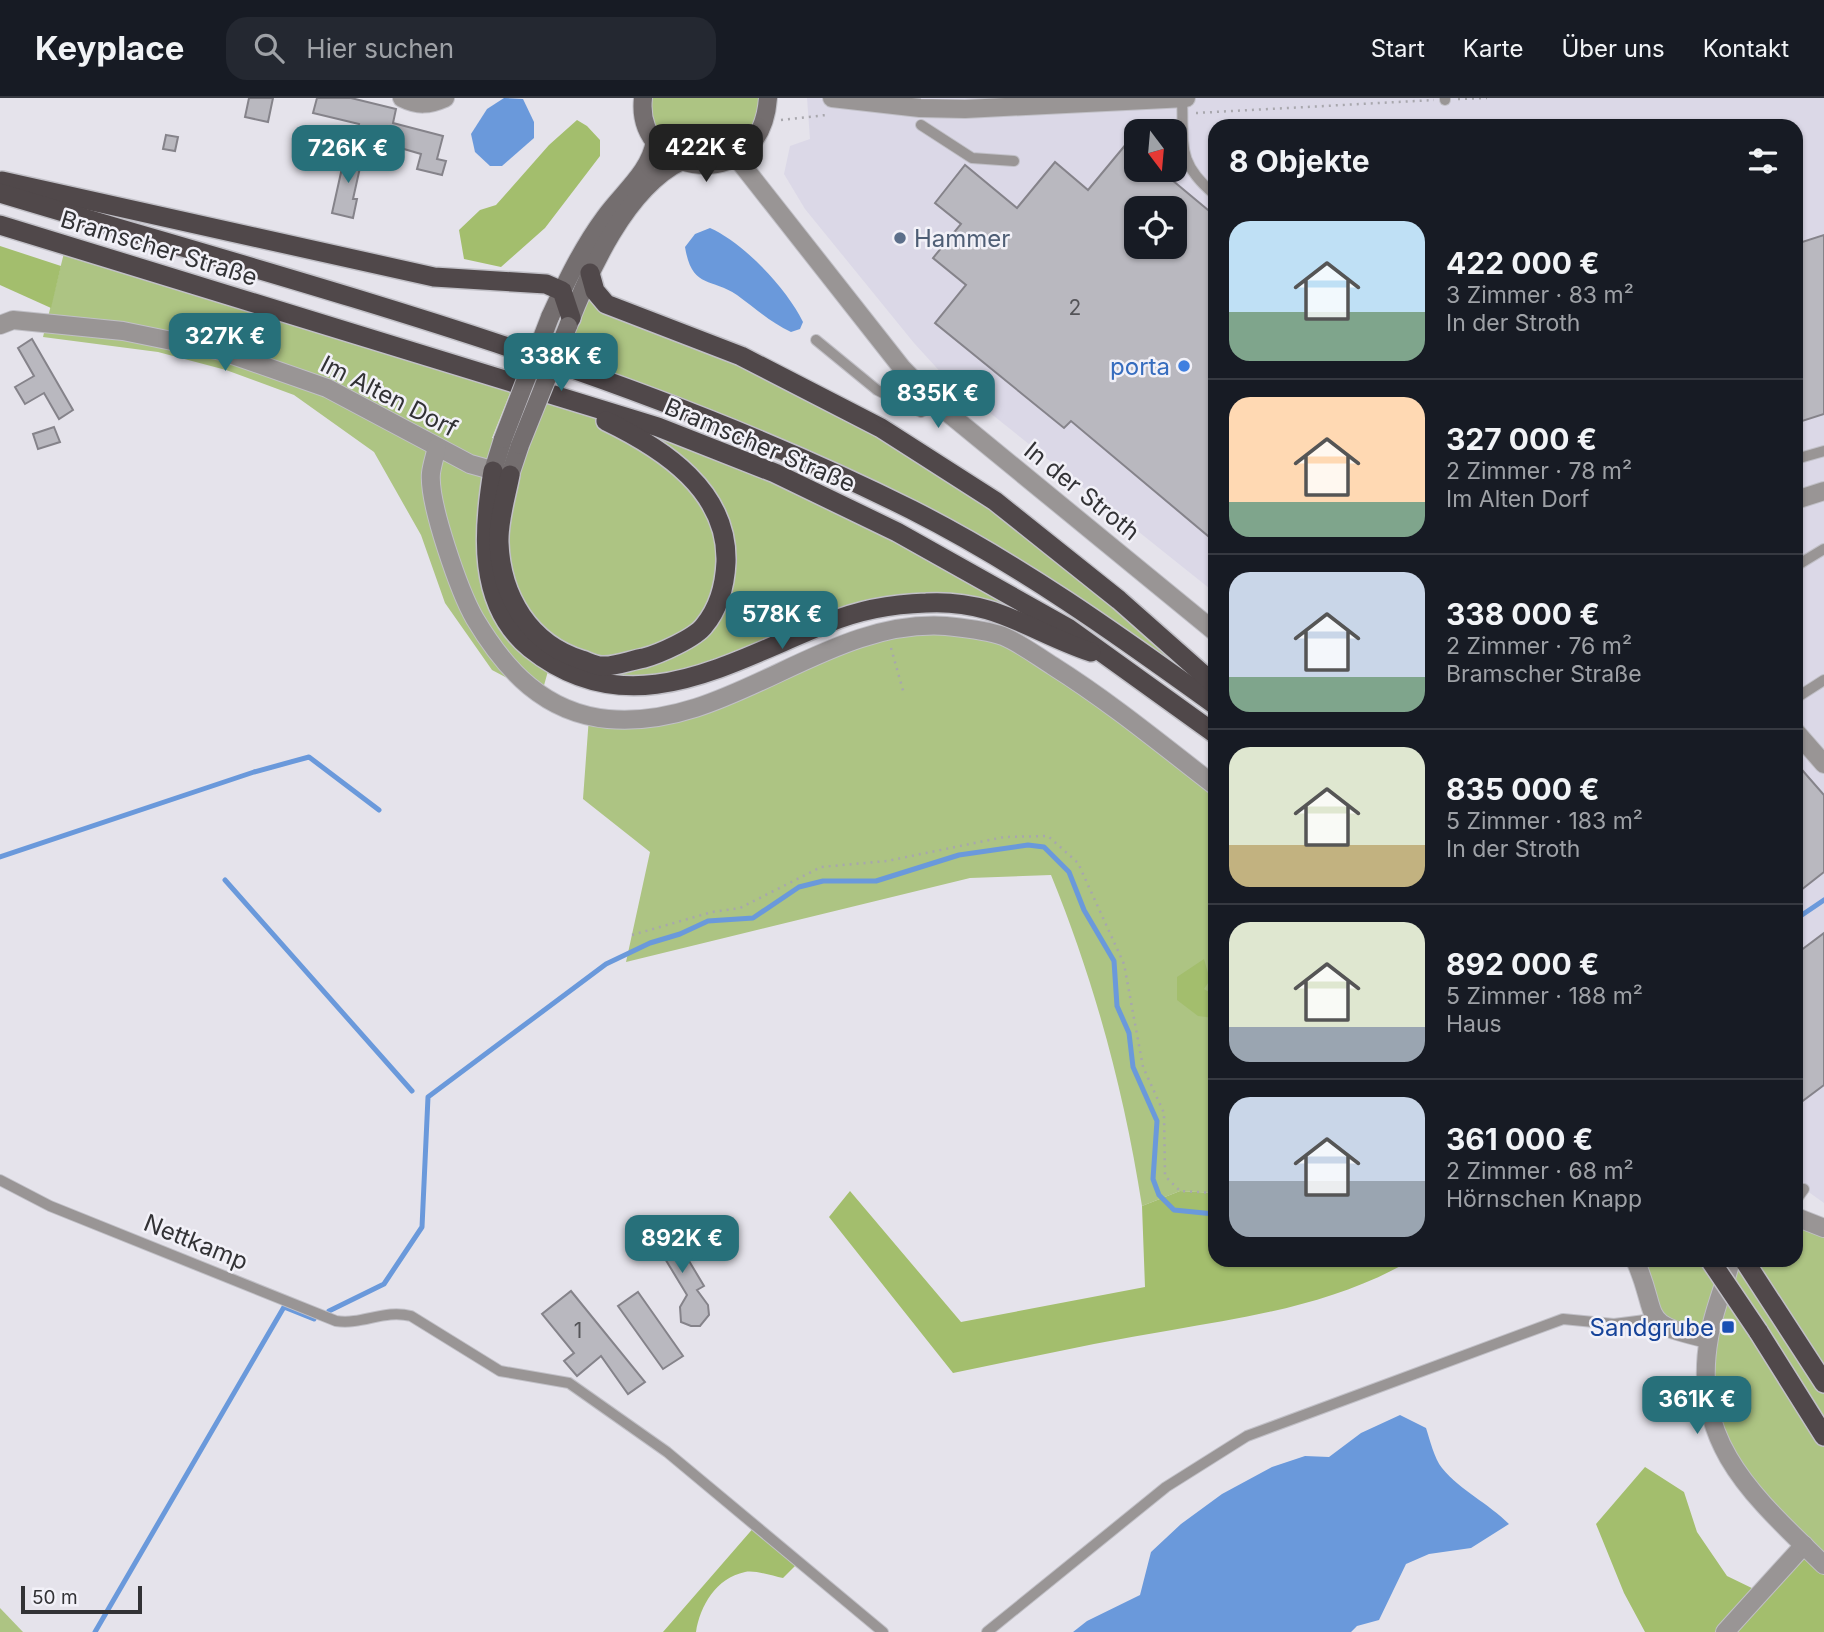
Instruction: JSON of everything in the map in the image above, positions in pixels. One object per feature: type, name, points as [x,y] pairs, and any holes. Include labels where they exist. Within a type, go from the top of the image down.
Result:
[{"type":"highway","points":[[0,181],[434,277],[546,284],[562,291],[569,322]]},
{"type":"highway","points":[[0,193],[493,342],[668,403],[783,449],[914,511],[1082,609],[1208,700]]},
{"type":"highway","name":"Bramscher Straße","points":[[0,225],[658,427],[787,479],[897,532],[1068,628],[1208,729]]},
{"type":"highway","points":[[590,273],[596,291],[606,304],[741,356],[881,428],[995,501],[1119,600],[1208,679]]},
{"type":"highway","points":[[501,473],[499,542],[508,592],[528,626],[561,654],[602,667],[659,654],[704,627],[725,585],[726,541],[717,511],[700,486],[632,433],[552,395]]},
{"type":"highway","points":[[501,473],[485,545],[489,579],[502,613],[532,649],[550,664],[584,680],[622,687],[663,685],[705,675],[828,622],[875,608],[928,602],[975,604],[1014,617],[1059,641],[1112,660]]},
{"type":"highway","points":[[1715,1267],[1824,1436]]},
{"type":"highway","points":[[1749,1267],[1824,1383]]},
{"type":"main road","points":[[643,98],[646,127],[655,141],[673,158],[713,165],[736,157],[760,134],[766,117],[768,98]]},
{"type":"main road","points":[[501,473],[551,317],[574,264],[605,217],[648,165],[655,141]]},
{"type":"main road","points":[[511,442],[590,273],[617,225],[661,175],[682,161]]},
{"type":"street","points":[[402,98],[412,103],[430,105],[445,98]]},
{"type":"street","points":[[768,98],[781,98]]},
{"type":"street","points":[[832,98],[920,108],[965,109],[1184,98]]},
{"type":"street","name":"In der Stroth","points":[[736,157],[901,368],[937,404],[1208,626]]},
{"type":"street","name":"Im Alten Dorf","points":[[0,324],[13,320],[123,331],[221,351],[327,388],[470,464],[501,473]]},
{"type":"street","points":[[437,447],[431,475],[435,499],[448,550],[469,608],[495,653],[513,675],[562,708],[589,718],[630,721],[668,717],[727,696],[849,641],[886,631],[919,626],[946,626],[1003,636],[1091,690],[1208,780]]},
{"type":"street","points":[[1803,497],[1824,491]]},
{"type":"street","points":[[1803,740],[1824,764]]},
{"type":"street","points":[[1803,1220],[1824,1228]]},
{"type":"street","points":[[1636,1267],[1653,1319],[1670,1331],[1709,1339]]},
{"type":"street","points":[[1729,1267],[1709,1339],[1706,1381],[1710,1411],[1728,1461],[1744,1484],[1824,1565]]},
{"type":"street","points":[[1725,1632],[1804,1545]]},
{"type":"lane","points":[[1184,98],[1189,170],[1208,188]]},
{"type":"lane","points":[[921,125],[972,158],[1014,161]]},
{"type":"lane","points":[[816,340],[877,390],[921,412],[937,404]]},
{"type":"lane","points":[[1803,457],[1824,450]]},
{"type":"lane","points":[[1803,562],[1824,549]]},
{"type":"lane","points":[[1803,690],[1824,680]]},
{"type":"lane","name":"Nettkamp","points":[[0,1180],[50,1206],[336,1321],[351,1323],[396,1312],[411,1317],[500,1371],[569,1383],[667,1452],[883,1632]]},
{"type":"lane","points":[[987,1632],[1166,1487],[1247,1436],[1563,1319],[1614,1324],[1653,1319]]},
{"type":"path","points":[[886,631],[904,694]]},
{"type":"path","points":[[632,935],[712,912],[740,908],[821,867],[887,861],[1004,837],[1048,836],[1078,863],[1124,964],[1143,1067],[1164,1113],[1165,1177],[1180,1191],[1208,1193]]},
{"type":"shaded area","points":[[807,98],[1824,98],[1824,1203],[1803,1188],[1803,119],[1208,119],[1208,587],[945,377],[805,209],[784,174],[790,146],[810,139]]},
{"type":"green space","points":[[650,98],[759,98],[755,122],[743,143],[720,155],[694,156],[670,146],[661,137],[653,122]]},
{"type":"green space","points":[[577,120],[600,140],[600,156],[545,228],[501,267],[464,259],[459,230],[480,210],[496,205],[549,145]]},
{"type":"green space","points":[[66,245],[514,383],[492,438],[503,439],[485,545],[550,664],[541,696],[492,670],[445,603],[421,535],[374,452],[294,395],[226,370],[158,352],[43,337]]},
{"type":"green space","points":[[0,246],[61,266],[51,308],[0,285]]},
{"type":"green space","points":[[590,273],[595,291],[741,356],[995,501],[1208,679],[1208,700],[914,511],[668,403],[561,343]]},
{"type":"green space","points":[[552,395],[775,473],[1068,628],[928,602],[622,687],[528,626],[499,542],[520,445]]},
{"type":"green space","points":[[886,631],[1003,636],[1208,781],[1208,1193],[1180,1191],[1142,1206],[1117,1079],[1106,1038],[1081,956],[1051,875],[970,878],[626,962],[650,852],[583,799],[589,717],[668,717]]},
{"type":"green space","points":[[1204,959],[1208,973],[1208,983],[1204,989],[1208,991],[1208,1017],[1198,1016],[1177,1000],[1177,977]]},
{"type":"green space","points":[[850,1191],[961,1322],[1145,1287],[1142,1206],[1180,1191],[1208,1193],[1208,1267],[1398,1267],[1354,1287],[1295,1306],[953,1373],[829,1217]]},
{"type":"green space","points":[[1803,1220],[1824,1228],[1824,1565],[1717,1435],[1708,1339],[1670,1331],[1638,1267],[1803,1267]]},
{"type":"green space","points":[[1645,1467],[1684,1492],[1697,1532],[1727,1576],[1760,1592],[1804,1545],[1824,1565],[1824,1632],[1645,1632],[1624,1593],[1596,1524]]},
{"type":"green space","points":[[756,1525],[800,1561],[783,1578],[754,1572],[735,1575],[711,1594],[701,1612],[696,1632],[663,1632]]},
{"type":"green space","points":[[0,1608],[23,1632],[0,1632]]},
{"type":"water","points":[[504,98],[523,99],[534,122],[534,138],[502,166],[490,166],[475,152],[471,134],[487,109]]},
{"type":"water","points":[[710,228],[737,244],[776,282],[803,322],[800,329],[791,332],[783,328],[737,295],[697,276],[692,270],[685,247],[695,234]]},
{"type":"water","points":[[1400,1415],[1426,1428],[1434,1454],[1442,1468],[1509,1524],[1471,1548],[1429,1554],[1406,1564],[1379,1620],[1357,1626],[1351,1632],[1073,1632],[1087,1621],[1140,1595],[1151,1552],[1181,1524],[1222,1494],[1272,1467],[1305,1456],[1329,1457],[1361,1433]]},
{"type":"building","points":[[249,98],[273,98],[268,122],[245,117]]},
{"type":"building","points":[[317,98],[351,98],[396,109],[393,123],[443,136],[437,159],[446,161],[442,175],[417,169],[421,154],[356,135],[359,124],[313,113]]},
{"type":"building","points":[[166,135],[178,137],[175,151],[163,149]]},
{"type":"building","points":[[1124,147],[1124,182],[1174,182],[1208,210],[1208,536],[1071,421],[1064,428],[935,323],[966,285],[933,258],[961,224],[935,203],[965,165],[1017,208],[1055,162],[1088,190]]},
{"type":"building","points":[[346,150],[363,154],[353,199],[357,199],[353,218],[332,213]]},
{"type":"building","points":[[1824,235],[1824,414],[1803,421],[1803,242]]},
{"type":"building","points":[[32,339],[73,410],[59,419],[44,393],[25,404],[15,387],[34,376],[18,348]]},
{"type":"building","points":[[54,427],[60,442],[38,449],[33,434]]},
{"type":"building","points":[[1803,771],[1824,795],[1824,872],[1803,888]]},
{"type":"building","points":[[1824,933],[1824,1085],[1803,1101],[1803,949]]},
{"type":"building","points":[[664,1219],[704,1286],[697,1290],[708,1305],[709,1315],[700,1326],[681,1322],[680,1307],[687,1295],[647,1229]]},
{"type":"building","points":[[571,1291],[645,1382],[628,1394],[601,1356],[577,1376],[564,1361],[574,1353],[542,1314]]},
{"type":"building","points":[[638,1292],[683,1356],[663,1369],[618,1306]]},
{"type":"waterway","points":[[0,857],[254,772],[309,757],[379,810]]},
{"type":"waterway","points":[[329,1311],[384,1284],[422,1227],[428,1097],[606,964],[650,943],[680,934],[708,921],[753,918],[799,887],[823,881],[876,881],[959,855],[1028,845],[1044,847],[1069,872],[1084,910],[1114,961],[1117,1006],[1129,1033],[1133,1067],[1157,1121],[1153,1179],[1159,1195],[1174,1210],[1208,1213]]},
{"type":"waterway","points":[[225,880],[412,1091]]},
{"type":"waterway","points":[[1803,914],[1824,900]]},
{"type":"waterway","points":[[95,1632],[284,1307],[314,1319]]},
{"type":"place","name":"Hammer","points":[[900,238]]},
{"type":"place","name":"porta","points":[[1184,366]]},
{"type":"place","name":"Sandgrube","points":[[1728,1327]]}]
